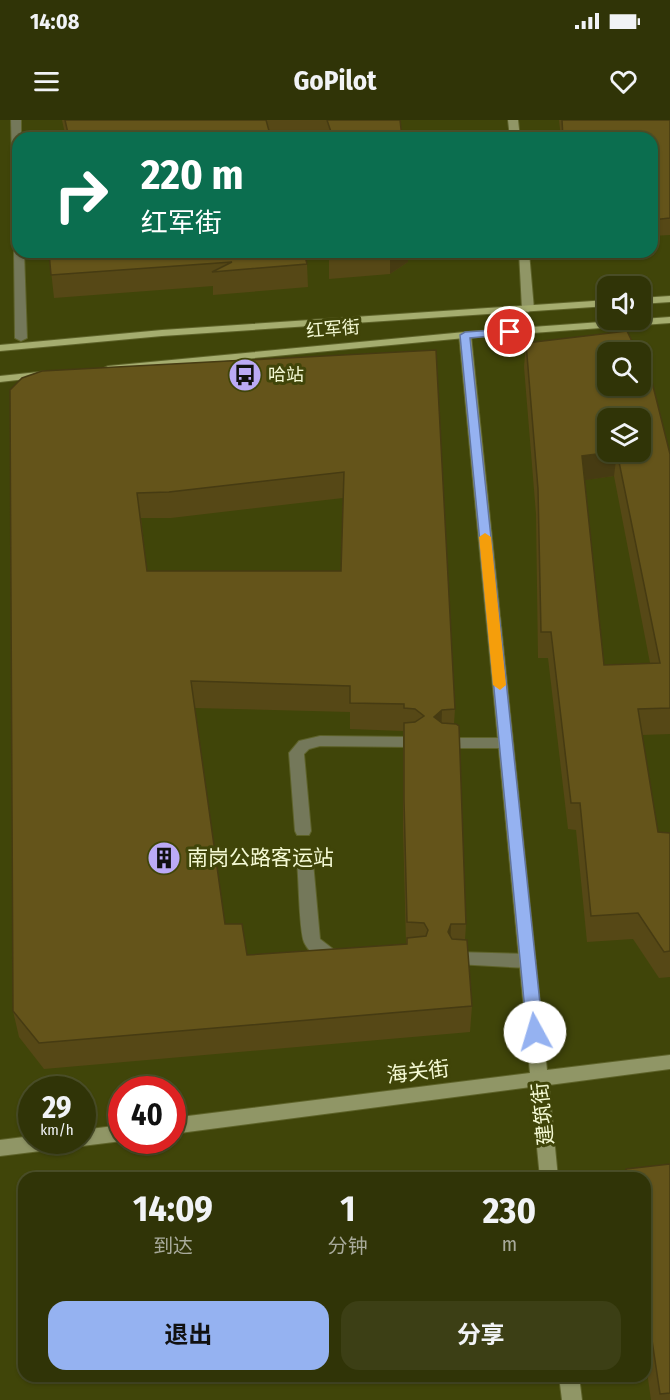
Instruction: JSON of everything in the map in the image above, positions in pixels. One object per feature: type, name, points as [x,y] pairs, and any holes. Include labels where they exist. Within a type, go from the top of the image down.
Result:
[{"type":"main road","points":[[651,300],[670,299]]},
{"type":"main road","name":"红军街","points":[[22,341],[597,304]]},
{"type":"main road","name":"红军街","points":[[95,370],[465,335],[670,320]]},
{"type":"main road","points":[[0,338],[22,341]]},
{"type":"main road","points":[[0,348],[22,341]]},
{"type":"main road","points":[[0,379],[60,373]]},
{"type":"street","points":[[19,258],[22,341]]},
{"type":"street","points":[[524,258],[528,309]]},
{"type":"street","name":"建筑街","points":[[465,335],[548,1172]]},
{"type":"street","points":[[303,831],[296,753],[304,745],[320,741],[413,742]]},
{"type":"street","points":[[442,743],[506,744]]},
{"type":"street","points":[[305,862],[312,941],[333,957],[357,957]]},
{"type":"street","points":[[456,958],[528,961]]},
{"type":"street","name":"海关街","points":[[186,1124],[670,1062]]},
{"type":"street","points":[[0,1139],[18,1142]]},
{"type":"street","points":[[0,1149],[18,1146]]},
{"type":"street","points":[[570,1382],[572,1400]]},
{"type":"building","points":[[65,120],[266,120],[269,132],[68,132]]},
{"type":"building","points":[[327,120],[400,120],[401,132],[331,132]]},
{"type":"building","points":[[562,120],[670,120],[670,218],[658,219],[658,132],[563,132]]},
{"type":"building","points":[[50,258],[306,258],[307,264],[212,272],[232,262],[51,275]]},
{"type":"building","points":[[627,331],[632,342],[597,342],[597,396],[651,396],[651,378],[670,454],[670,708],[638,709],[658,832],[670,833],[670,951],[664,952],[638,913],[591,916],[580,803],[571,803],[551,632],[541,632],[538,489],[526,343]],"holes":[[[597,408],[651,408],[651,462],[619,462],[660,663],[604,665],[582,456],[597,454]]]},
{"type":"building","points":[[436,350],[455,709],[442,710],[434,717],[442,723],[459,726],[466,924],[451,924],[448,932],[452,939],[467,940],[472,1006],[39,1043],[13,1011],[10,390],[22,378],[42,371]],"holes":[[[344,472],[341,571],[147,571],[137,493],[169,492]],[[191,681],[350,686],[350,703],[404,704],[404,708],[415,709],[424,716],[415,722],[404,723],[404,800],[407,922],[424,923],[428,930],[426,936],[407,938],[407,944],[247,955],[242,924],[225,924]]]},
{"type":"building","points":[[670,1164],[670,1393],[660,1394],[651,1333],[651,1172],[626,1172],[626,1169]]},
{"type":"slow traffic","points":[[485,537],[500,685]]},
{"type":"place","name":"哈站","points":[[245,375]]},
{"type":"place","name":"南岗公路客运站","points":[[164,858]]},
{"type":"route","points":[[510,332],[465,335],[535,1032]]}]
